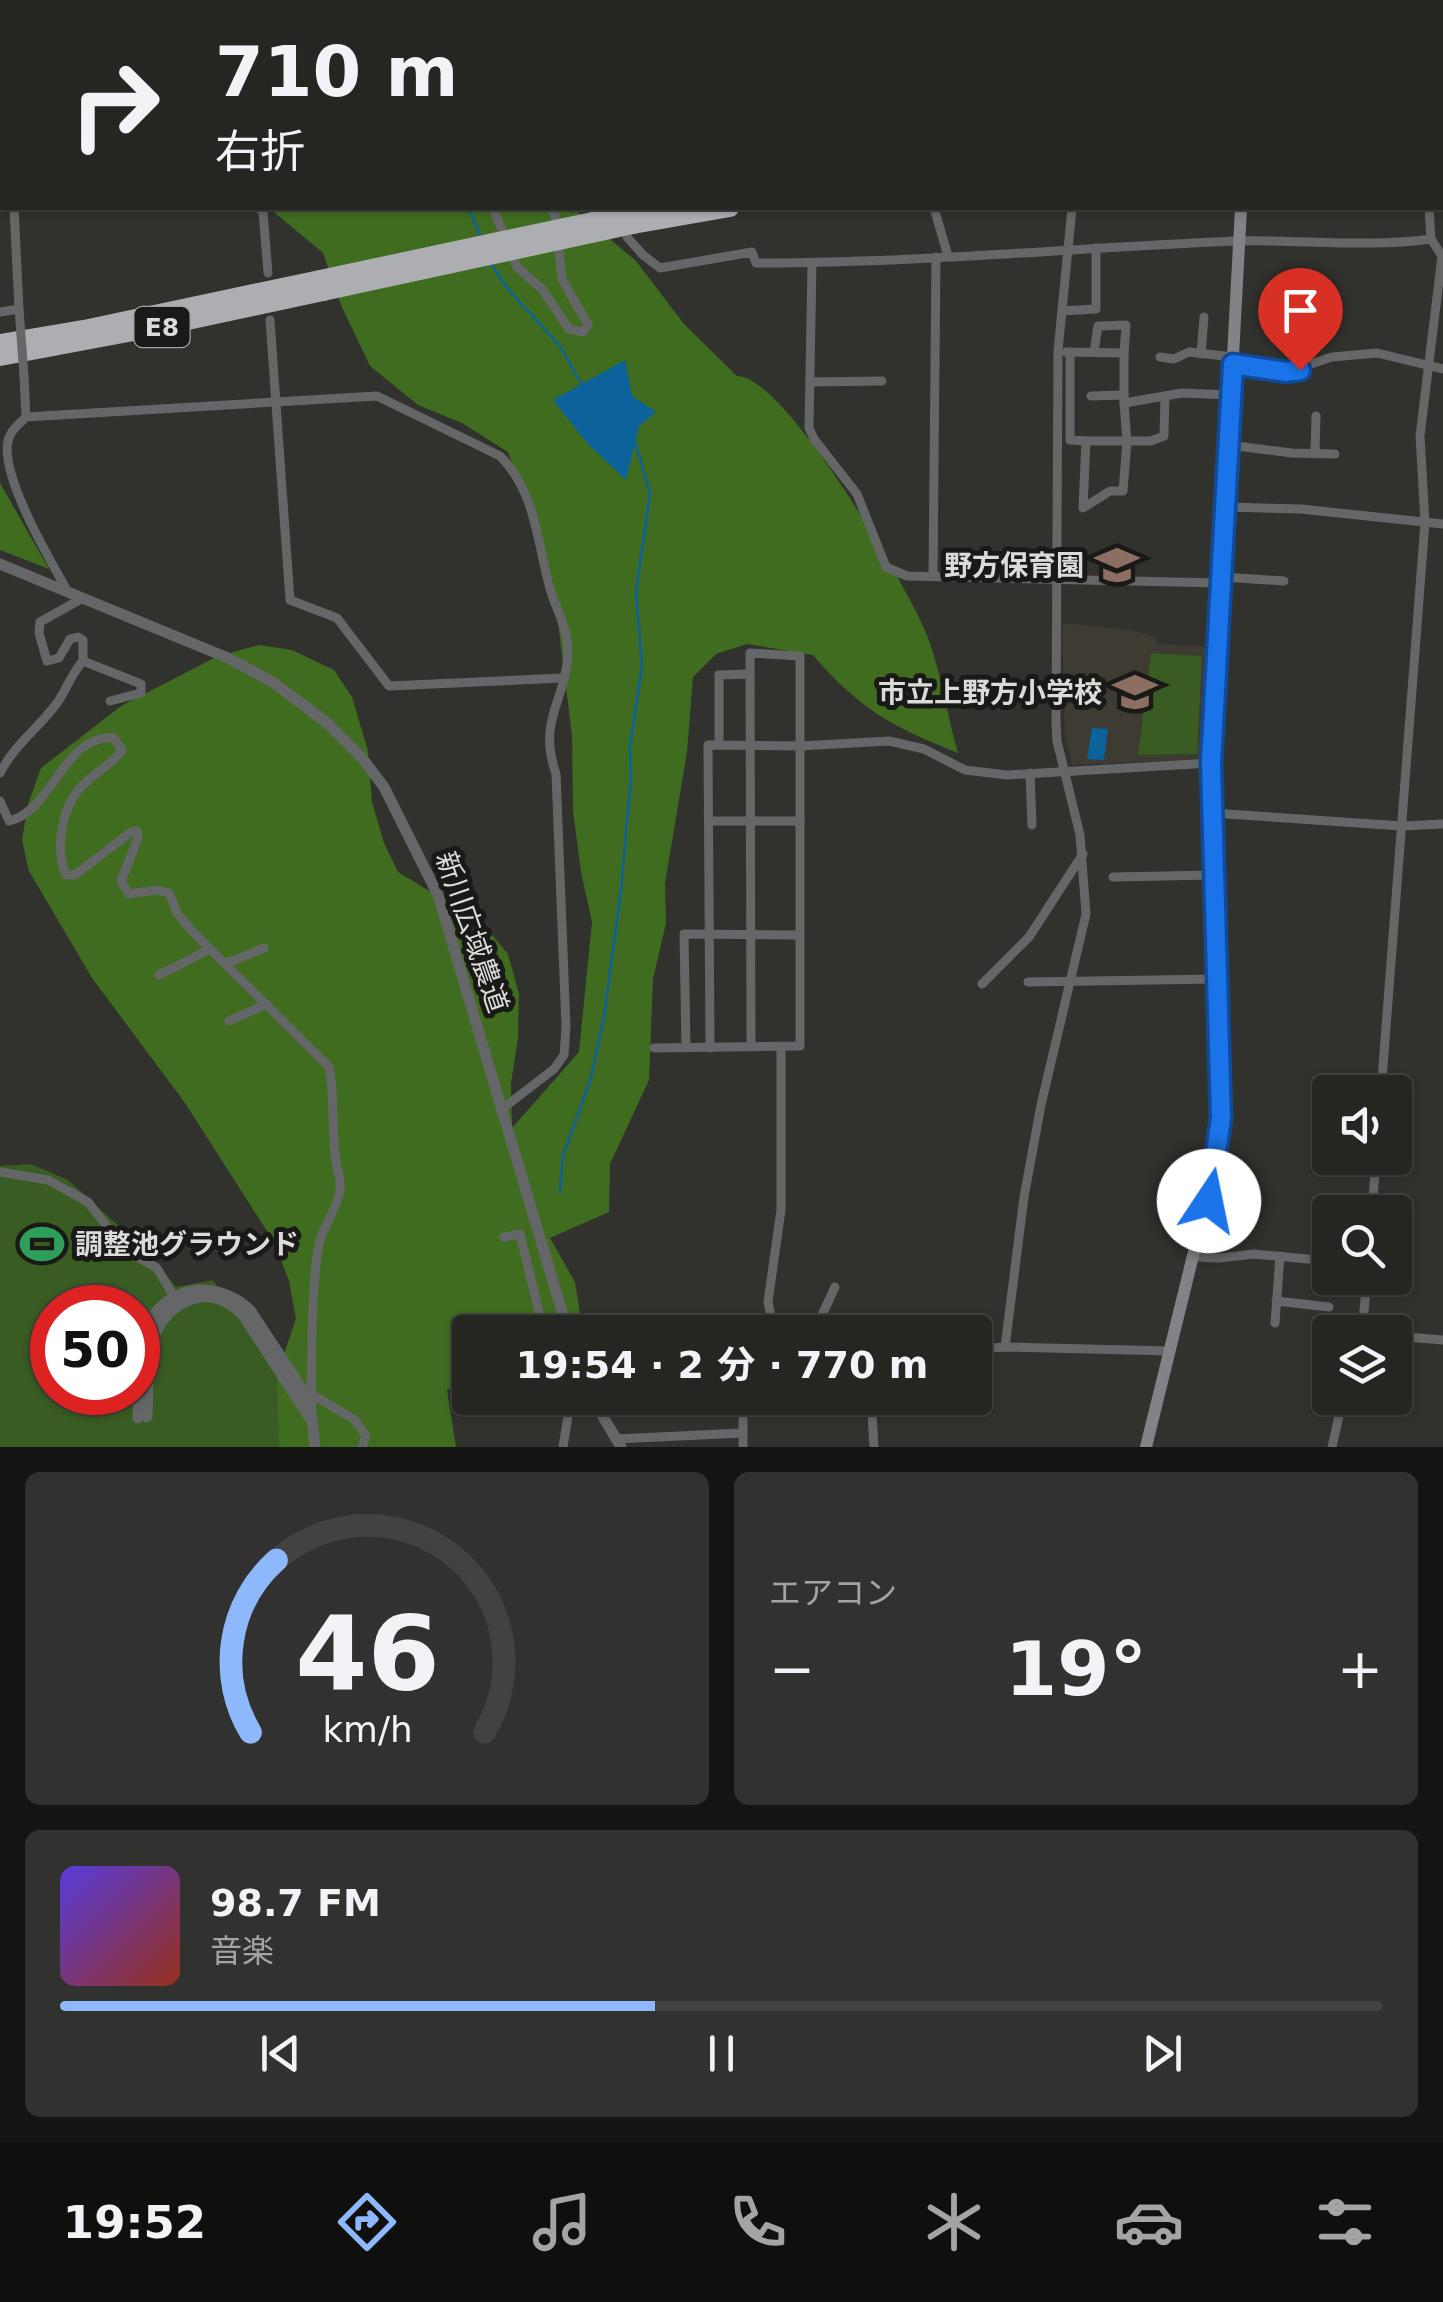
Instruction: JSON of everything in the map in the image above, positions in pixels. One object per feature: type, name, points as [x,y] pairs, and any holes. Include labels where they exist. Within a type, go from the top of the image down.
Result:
[{"type":"highway","name":"E8","points":[[630,225],[654,210]]},
{"type":"highway","name":"E8","points":[[0,343],[718,210]]},
{"type":"highway","name":"E8","points":[[0,357],[155,328],[322,285]]},
{"type":"highway","points":[[0,335],[229,298]]},
{"type":"main road","points":[[1146,1447],[1195,1257],[1220,1136],[1211,763],[1242,210]]},
{"type":"street","points":[[14,210],[26,417],[9,436],[6,454],[17,490],[68,592]]},
{"type":"street","points":[[260,210],[268,273]]},
{"type":"street","points":[[494,210],[517,267],[542,288],[569,329],[583,332],[588,325],[562,279],[557,229],[551,210]]},
{"type":"street","points":[[935,210],[948,256]]},
{"type":"street","points":[[1072,210],[1062,311],[1070,440],[1151,441],[1164,436],[1164,396]]},
{"type":"street","points":[[1381,1075],[1425,522],[1420,436],[1442,256],[1431,239],[1428,210]]},
{"type":"street","points":[[630,225],[642,255],[660,268],[752,252],[756,262],[812,262],[1240,241],[1362,243],[1431,239]]},
{"type":"street","points":[[1062,311],[1096,308],[1096,248]]},
{"type":"street","points":[[933,576],[936,256]]},
{"type":"street","points":[[812,262],[809,428],[857,494],[886,567],[906,576],[1284,581]]},
{"type":"street","points":[[0,312],[19,309]]},
{"type":"street","points":[[1201,354],[1204,317]]},
{"type":"street","points":[[270,320],[290,600],[337,618],[390,686],[562,678]]},
{"type":"street","points":[[1086,441],[1083,508],[1110,491],[1123,491],[1127,442],[1126,325],[1098,326],[1094,352]]},
{"type":"street","points":[[1064,351],[1124,353]]},
{"type":"street","points":[[1005,1347],[1024,1197],[1086,914],[1083,854],[1056,723],[1064,351]]},
{"type":"street","points":[[1160,357],[1174,359],[1189,352],[1286,372],[1332,356],[1377,353],[1443,369]]},
{"type":"street","points":[[810,382],[882,381]]},
{"type":"street","points":[[1091,396],[1124,399],[1182,393],[1231,395]]},
{"type":"street","points":[[26,417],[377,396],[500,456],[510,466],[533,510],[548,581],[565,626],[568,654],[548,726],[548,750],[556,774],[566,1027],[564,1056],[554,1069],[502,1108]]},
{"type":"street","points":[[1315,454],[1316,416]]},
{"type":"street","points":[[1228,444],[1334,454]]},
{"type":"street","points":[[1225,507],[1443,524]]},
{"type":"street","name":"新川広域農道","points":[[0,564],[228,658],[272,681],[326,722],[362,758],[398,808],[438,895],[563,1315]]},
{"type":"street","points":[[0,773],[10,754],[58,702],[83,661],[82,640],[78,637],[70,639],[59,658],[46,661],[40,622],[82,598]]},
{"type":"street","points":[[654,1048],[781,1048],[800,1046],[800,656],[750,653],[751,1047]]},
{"type":"street","points":[[83,661],[141,684],[140,693],[110,701]]},
{"type":"street","points":[[720,744],[719,675],[749,674]]},
{"type":"street","points":[[0,801],[9,821],[18,819],[31,811],[76,755],[97,741],[114,738],[122,750],[82,786],[71,802],[59,855],[66,875],[75,875],[131,832],[137,832],[121,881],[129,894],[158,890],[169,893],[178,914],[210,949],[329,1067],[331,1126],[340,1181],[339,1197],[320,1232],[317,1253],[310,1341],[315,1447]]},
{"type":"street","points":[[710,1048],[708,745],[800,746],[889,740],[924,748],[965,770],[986,774],[1211,763]]},
{"type":"street","points":[[1030,773],[1032,825]]},
{"type":"street","points":[[1212,813],[1402,826],[1443,824]]},
{"type":"street","points":[[709,822],[800,821]]},
{"type":"street","points":[[982,984],[1029,937],[1083,854]]},
{"type":"street","points":[[1113,877],[1213,875]]},
{"type":"street","points":[[686,1048],[684,934],[798,935]]},
{"type":"street","points":[[226,964],[264,948]]},
{"type":"street","points":[[159,974],[210,949]]},
{"type":"street","points":[[1028,982],[1217,978]]},
{"type":"street","points":[[229,1021],[266,1004]]},
{"type":"street","points":[[771,1315],[768,1302],[781,1210],[781,1048]]},
{"type":"street","points":[[0,1172],[34,1176],[88,1202],[124,1250],[157,1268],[176,1300]]},
{"type":"street","points":[[504,1237],[520,1234],[540,1315]]},
{"type":"street","points":[[1195,1257],[1254,1254],[1312,1259]]},
{"type":"street","points":[[1275,1323],[1280,1256]]},
{"type":"street","points":[[822,1315],[835,1287]]},
{"type":"street","points":[[142,1418],[150,1343],[156,1328],[176,1300],[204,1296],[232,1304],[244,1315],[311,1420]]},
{"type":"street","points":[[1276,1301],[1329,1307]]},
{"type":"street","points":[[1412,1337],[1443,1340]]},
{"type":"street","points":[[992,1348],[1170,1351]]},
{"type":"street","points":[[312,1394],[361,1426],[366,1436],[362,1447]]},
{"type":"street","points":[[564,1447],[569,1415]]},
{"type":"street","points":[[602,1415],[618,1443],[743,1433]]},
{"type":"street","points":[[743,1415],[743,1447]]},
{"type":"street","points":[[871,1415],[874,1447]]},
{"type":"street","points":[[1332,1447],[1339,1415]]},
{"type":"shaded area","name":"市立上野方小学校","points":[[1062,623],[1131,630],[1155,637],[1158,644],[1209,647],[1202,759],[1072,765],[1065,736]]},
{"type":"green space","points":[[271,210],[575,210],[636,261],[684,324],[737,376],[758,385],[784,409],[813,445],[871,532],[927,635],[958,753],[879,715],[846,690],[813,655],[747,644],[716,654],[693,677],[687,752],[665,883],[666,923],[653,979],[649,1080],[610,1164],[609,1212],[550,1238],[575,1282],[580,1315],[452,1315],[452,1388],[447,1390],[456,1447],[279,1447],[277,1374],[296,1319],[289,1281],[274,1242],[185,1103],[92,978],[29,871],[22,840],[28,804],[41,768],[121,706],[216,657],[259,645],[292,650],[334,670],[352,697],[368,751],[372,802],[384,843],[398,872],[483,924],[508,954],[519,994],[511,1083],[512,1128],[579,1052],[592,922],[573,811],[572,736],[553,582],[508,452],[462,423],[418,405],[370,366],[341,305],[323,253]]},
{"type":"green space","points":[[0,483],[49,569],[0,550]]},
{"type":"green space","points":[[1151,653],[1202,656],[1197,754],[1138,755]]},
{"type":"green space","points":[[31,1164],[68,1180],[149,1253],[176,1287],[213,1280],[311,1420],[284,1447],[0,1447],[0,1166]]},
{"type":"water","points":[[625,360],[632,396],[656,412],[639,426],[626,480],[588,444],[553,400]]},
{"type":"water","points":[[1092,728],[1108,729],[1104,760],[1087,759]]},
{"type":"waterway","points":[[470,210],[481,238]]},
{"type":"waterway","points":[[491,264],[507,288],[560,346],[582,385]]},
{"type":"waterway","points":[[560,1192],[563,1156],[591,1078],[604,1016],[621,890],[630,746],[642,665],[636,591],[650,494],[635,441]]},
{"type":"place","name":"野方保育園","points":[[1117,565]]},
{"type":"place","name":"市立上野方小学校","points":[[1135,692]]},
{"type":"place","name":"調整池グラウンド","points":[[42,1244]]},
{"type":"route","points":[[1209,1201],[1221,1118],[1211,763],[1233,364],[1286,372],[1300,370]]}]
